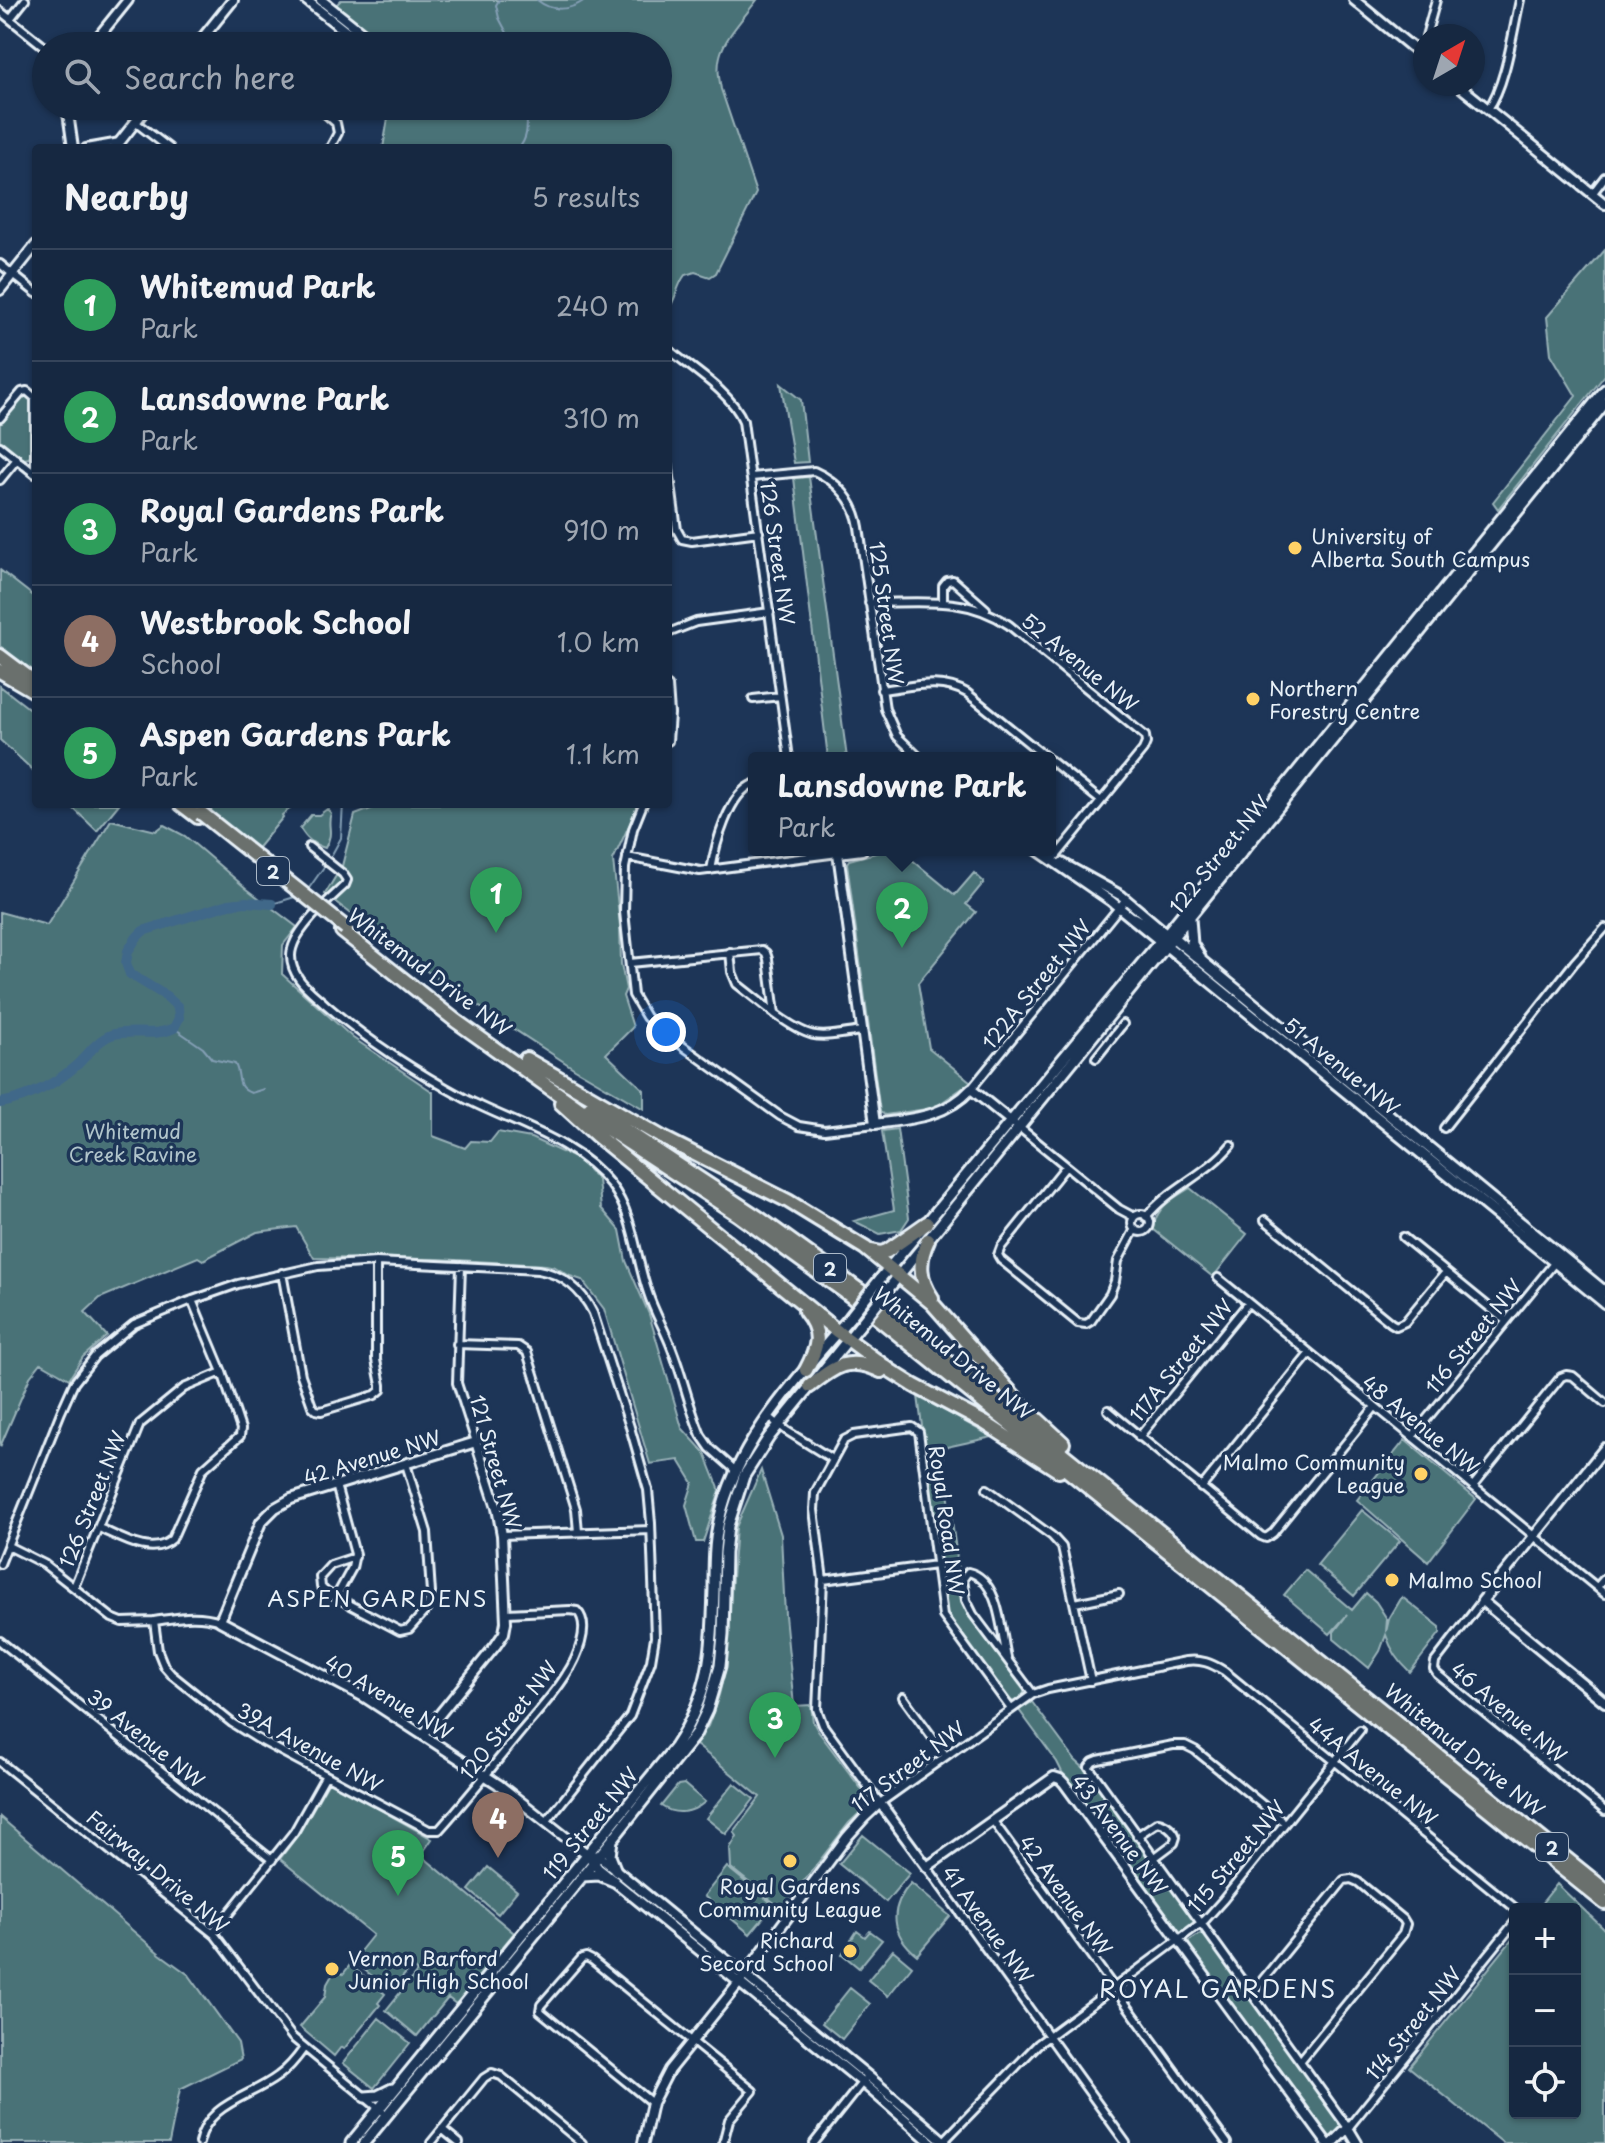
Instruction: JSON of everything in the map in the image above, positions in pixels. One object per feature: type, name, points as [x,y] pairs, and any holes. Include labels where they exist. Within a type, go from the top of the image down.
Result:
[{"type":"highway","points":[[2,662],[32,681]]},
{"type":"highway","points":[[2,662],[32,688]]},
{"type":"highway","name":"Whitemud Drive NW","points":[[188,808],[618,1137],[737,1214],[852,1297],[1118,1503],[1604,1899]]},
{"type":"highway","name":"Whitemud Drive NW","points":[[193,808],[199,815]]},
{"type":"highway","points":[[521,1061],[788,1201],[865,1248],[942,1315],[1021,1404],[1088,1466],[1118,1503]]},
{"type":"highway","points":[[521,1061],[596,1135],[843,1335],[918,1388]]},
{"type":"highway","points":[[865,1248],[875,1252],[887,1251],[927,1223]]},
{"type":"highway","points":[[928,1240],[921,1261],[922,1277],[942,1315]]},
{"type":"highway","points":[[769,1275],[805,1310],[813,1323],[817,1347],[806,1370]]},
{"type":"highway","points":[[810,1386],[844,1363],[874,1368],[985,1423],[1118,1503]]},
{"type":"main road","name":"122 Street NW","points":[[880,1279],[895,1271],[928,1240],[1016,1125],[1605,390]]},
{"type":"main road","name":"122 Street NW","points":[[859,1326],[889,1288],[895,1271],[927,1223],[1016,1125],[1152,965],[1167,940],[1190,918],[1605,403]]},
{"type":"main road","points":[[1133,918],[1222,978]]},
{"type":"main road","points":[[1190,918],[1192,944],[1204,963]]},
{"type":"main road","name":"51 Avenue NW","points":[[1167,940],[1186,962],[1557,1259],[1605,1292]]},
{"type":"main road","name":"51 Avenue NW","points":[[1167,940],[1204,963],[1557,1259],[1605,1303]]},
{"type":"main road","points":[[1152,965],[1170,960],[1186,962]]},
{"type":"main road","name":"119 Street NW","points":[[364,2143],[398,2085],[593,1858],[675,1747],[698,1705],[710,1665],[715,1551],[724,1499],[740,1474],[810,1386],[843,1335],[850,1317],[880,1279]]},
{"type":"main road","name":"119 Street NW","points":[[351,2143],[383,2112],[582,1876],[593,1858],[612,1840],[695,1735],[720,1666],[728,1526],[747,1449],[806,1370],[843,1335],[859,1326]]},
{"type":"main road","points":[[582,1876],[615,1876],[610,1856],[612,1840]]},
{"type":"main road","points":[[365,2097],[378,2096],[398,2085]]},
{"type":"street","points":[[10,19],[25,0]]},
{"type":"street","points":[[102,32],[128,0]]},
{"type":"street","points":[[207,32],[233,0]]},
{"type":"street","points":[[306,0],[330,7],[352,32]]},
{"type":"street","points":[[321,0],[361,32]]},
{"type":"street","points":[[1354,0],[1413,48]]},
{"type":"street","points":[[1429,24],[1436,0]]},
{"type":"street","points":[[1488,109],[1503,72],[1520,0]]},
{"type":"street","points":[[0,11],[32,37]]},
{"type":"street","points":[[1472,96],[1605,204]]},
{"type":"street","points":[[69,120],[72,144]]},
{"type":"street","points":[[332,144],[338,133],[333,120]]},
{"type":"street","points":[[119,144],[135,122],[164,144]]},
{"type":"street","points":[[1592,194],[1605,177]]},
{"type":"street","points":[[0,290],[32,250]]},
{"type":"street","points":[[0,264],[32,290]]},
{"type":"street","name":"126 Street NW","points":[[672,352],[728,398],[744,425],[788,752]]},
{"type":"street","points":[[0,418],[22,392],[32,395]]},
{"type":"street","points":[[0,446],[32,472]]},
{"type":"street","points":[[0,480],[17,459]]},
{"type":"street","name":"125 Street NW","points":[[751,477],[814,471],[843,491],[852,502],[858,517],[886,714],[902,742],[913,752]]},
{"type":"street","points":[[672,492],[677,530],[682,539],[692,541],[759,532]]},
{"type":"street","name":"52 Avenue NW","points":[[943,603],[943,586],[953,580],[1139,730],[1146,740],[1143,750],[1101,801]]},
{"type":"street","name":"52 Avenue NW","points":[[869,603],[962,604],[989,612]]},
{"type":"street","points":[[672,631],[696,622],[770,612]]},
{"type":"street","points":[[881,690],[937,683],[952,685],[967,693],[1040,752]]},
{"type":"street","points":[[753,699],[780,696]]},
{"type":"street","points":[[1053,860],[1101,801],[1056,765]]},
{"type":"street","points":[[711,870],[721,830],[742,791],[748,788]]},
{"type":"street","points":[[641,808],[633,829],[623,890],[633,995],[646,1017],[780,1116],[799,1126],[820,1130],[932,1114],[955,1103],[971,1089],[1119,1209],[1134,1217]]},
{"type":"street","points":[[309,847],[343,874],[347,883],[304,927],[293,946],[291,960],[301,981],[339,1016],[405,1064],[459,1095],[574,1151],[593,1165],[611,1185],[627,1213],[648,1294],[671,1346],[701,1435],[710,1448],[740,1474]]},
{"type":"street","points":[[627,857],[693,870],[711,870],[816,856]]},
{"type":"street","points":[[838,856],[875,1124]]},
{"type":"street","name":"51 Avenue NW","points":[[1047,856],[1126,899],[1167,940]]},
{"type":"street","name":"51 Avenue NW","points":[[1053,860],[1133,918]]},
{"type":"street","name":"122A Street NW","points":[[971,1089],[1126,899]]},
{"type":"street","points":[[1444,1128],[1605,928]]},
{"type":"street","points":[[630,963],[757,949],[766,953],[775,1014]]},
{"type":"street","points":[[730,952],[737,984],[797,1030],[812,1036],[862,1031]]},
{"type":"street","points":[[1096,1058],[1123,1024]]},
{"type":"street","points":[[1146,1217],[1169,1195],[1210,1167],[1231,1145]]},
{"type":"street","points":[[1066,1166],[1001,1247],[998,1255],[1001,1260],[1078,1323],[1084,1324],[1091,1321],[1110,1294],[1118,1261],[1135,1229]]},
{"type":"street","points":[[1140,1214],[1146,1217],[1148,1228],[1143,1231],[1135,1229],[1132,1225],[1134,1217],[1140,1214]]},
{"type":"street","points":[[1265,1220],[1398,1326],[1405,1322],[1446,1272]]},
{"type":"street","points":[[1403,1237],[1506,1321]]},
{"type":"street","name":"116 Street NW","points":[[1412,1437],[1557,1259]]},
{"type":"street","points":[[282,1273],[301,1375],[310,1403],[316,1410],[325,1410],[375,1395],[381,1390],[375,1356],[376,1262]]},
{"type":"street","points":[[0,1564],[61,1412],[84,1369],[127,1329],[192,1300],[238,1284],[335,1264],[376,1262],[544,1271],[563,1279],[585,1298],[593,1313],[648,1490],[656,1628],[651,1661],[627,1721],[546,1822]]},
{"type":"street","name":"121 Street NW","points":[[423,1735],[499,1640],[507,1613],[502,1535],[497,1508],[457,1383],[461,1266]]},
{"type":"street","name":"48 Avenue NW","points":[[1218,1278],[1605,1594]]},
{"type":"street","points":[[99,1528],[144,1546],[169,1542],[200,1473],[239,1438],[241,1429],[222,1372],[192,1300]]},
{"type":"street","name":"117A Street NW","points":[[1139,1437],[1248,1303]]},
{"type":"street","points":[[457,1344],[518,1346],[529,1355],[576,1509],[578,1532]]},
{"type":"street","points":[[1201,1488],[1310,1353]]},
{"type":"street","name":"126 Street NW","points":[[74,1587],[140,1424],[184,1388],[222,1372]]},
{"type":"street","points":[[1473,1486],[1566,1375],[1573,1376],[1605,1403]]},
{"type":"street","points":[[1108,1410],[1266,1538],[1375,1407]]},
{"type":"street","points":[[769,1417],[832,1459]]},
{"type":"street","name":"Royal Road NW","points":[[823,1725],[817,1709],[823,1580],[814,1510],[815,1493],[844,1440],[854,1435],[912,1427],[919,1432],[943,1616],[1011,1709]]},
{"type":"street","name":"42 Avenue NW","points":[[220,1621],[258,1526],[278,1505],[476,1442]]},
{"type":"street","points":[[1605,1448],[1482,1601],[1605,1702]]},
{"type":"street","points":[[355,1557],[328,1568],[320,1577],[321,1587],[400,1631],[407,1631],[426,1610],[431,1593],[427,1532],[406,1464]]},
{"type":"street","points":[[336,1485],[355,1557],[336,1597]]},
{"type":"street","points":[[987,1489],[1060,1544],[1091,1681]]},
{"type":"street","points":[[502,1535],[651,1530]]},
{"type":"street","points":[[8,1546],[44,1564],[112,1618],[122,1622],[154,1621]]},
{"type":"street","points":[[823,1580],[936,1565]]},
{"type":"street","points":[[1007,1658],[994,1597],[985,1582],[968,1572],[963,1579],[966,1600],[973,1614],[1033,1694]]},
{"type":"street","points":[[1597,1587],[1605,1578]]},
{"type":"street","points":[[1075,1603],[1119,1594]]},
{"type":"street","name":"46 Avenue NW","points":[[1482,1601],[1434,1666],[1437,1674],[1605,1811]]},
{"type":"street","name":"120 Street NW","points":[[429,1830],[439,1830],[562,1682],[582,1637],[582,1618],[577,1611],[507,1613]]},
{"type":"street","name":"40 Avenue NW","points":[[154,1621],[189,1616],[220,1621],[354,1692],[423,1735],[485,1776],[593,1858],[944,2142]]},
{"type":"street","name":"39A Avenue NW","points":[[154,1621],[161,1661],[171,1674],[240,1729],[429,1830]]},
{"type":"street","name":"39 Avenue NW","points":[[0,1641],[272,1860]]},
{"type":"street","name":"117 Street NW","points":[[643,2143],[652,2103],[669,2070],[852,1830],[880,1803],[1033,1694],[1186,1661],[1206,1661]]},
{"type":"street","name":"44A Avenue NW","points":[[1206,1661],[1224,1671],[1509,1903]]},
{"type":"street","points":[[903,1697],[946,1756]]},
{"type":"street","name":"41 Avenue NW","points":[[823,1725],[1126,2143]]},
{"type":"street","name":"115 Street NW","points":[[944,2142],[1014,2067],[1049,2035],[1201,1924],[1360,1730]]},
{"type":"street","name":"43 Avenue NW","points":[[1285,1823],[1185,1745],[1098,1760],[1089,1767],[1301,2060],[1357,2143]]},
{"type":"street","name":"Fairway Drive NW","points":[[0,1762],[213,1933],[286,2030],[383,2112]]},
{"type":"street","points":[[213,1933],[302,1821],[326,1775]]},
{"type":"street","name":"43 Avenue NW","points":[[993,1821],[1052,1778],[1057,1777],[1064,1783],[1327,2143]]},
{"type":"street","points":[[927,1867],[993,1821]]},
{"type":"street","name":"42 Avenue NW","points":[[993,1821],[1227,2143]]},
{"type":"street","name":"43 Avenue NW","points":[[1137,1836],[1158,1822],[1175,1833],[1174,1843],[1154,1858]]},
{"type":"street","points":[[1252,1993],[1340,1884],[1349,1879],[1358,1882],[1402,1917],[1406,1924],[1403,1934],[1301,2060]]},
{"type":"street","name":"114 Street NW","points":[[1333,2143],[1509,1929]]},
{"type":"street","points":[[652,2103],[540,2011],[541,2005],[577,1961],[584,1957],[592,1960],[753,2091],[729,2120],[723,2143]]},
{"type":"street","points":[[199,2143],[210,2117],[279,2076],[304,2048]]},
{"type":"street","points":[[431,2143],[484,2078],[492,2073],[501,2076],[582,2143]]},
{"type":"street","points":[[814,2143],[865,2079]]},
{"type":"street","name":"40 Avenue NW","points":[[865,2079],[932,2143]]},
{"type":"street","points":[[442,2129],[459,2143]]},
{"type":"green space","points":[[341,0],[757,0],[731,34],[719,60],[721,89],[756,193],[716,273],[710,277],[695,272],[685,275],[672,303],[672,144],[384,144],[388,120],[672,120],[672,32],[378,32],[346,17],[336,5]]},
{"type":"green space","points":[[1605,250],[1605,375],[1498,509],[1493,502],[1576,396],[1551,354],[1547,317]]},
{"type":"green space","points":[[781,384],[801,400],[808,462],[794,463]]},
{"type":"green space","points":[[27,396],[32,400],[31,454],[24,459],[0,441],[0,424]]},
{"type":"green space","points":[[809,477],[846,752],[827,752],[794,478]]},
{"type":"green space","points":[[0,570],[32,595],[32,673],[0,646]]},
{"type":"green space","points":[[0,686],[32,711],[32,769],[0,740]]},
{"type":"green space","points":[[73,808],[116,808],[97,831]]},
{"type":"green space","points":[[203,808],[291,808],[256,850]]},
{"type":"green space","points":[[373,808],[637,808],[613,860],[621,964],[626,989],[623,996],[633,1027],[606,1054],[644,1090],[644,1109],[575,1069],[440,981],[325,894],[342,866],[355,815]]},
{"type":"green space","points":[[327,809],[331,813],[330,833],[325,848],[310,841],[300,828],[311,815],[319,815]]},
{"type":"green space","name":"Whitemud Creek Ravine","points":[[111,820],[156,831],[164,825],[185,836],[297,927],[283,945],[282,974],[353,1038],[433,1092],[433,1136],[465,1148],[471,1141],[490,1142],[498,1132],[531,1138],[579,1160],[598,1180],[601,1208],[620,1230],[626,1261],[649,1314],[682,1428],[705,1453],[720,1491],[703,1542],[696,1542],[686,1505],[693,1483],[679,1460],[650,1464],[604,1309],[582,1280],[546,1265],[438,1259],[314,1258],[296,1227],[257,1232],[203,1260],[198,1257],[100,1298],[85,1312],[107,1336],[83,1357],[69,1379],[41,1363],[30,1377],[0,1447],[0,912],[47,925]]},
{"type":"green space","points":[[864,856],[907,856],[955,895],[974,873],[984,882],[966,904],[976,912],[918,983],[929,1048],[971,1082],[934,1108],[885,1115],[880,1112],[849,860]]},
{"type":"green space","points":[[897,1129],[909,1218],[901,1230],[880,1234],[854,1221],[894,1210],[882,1131]]},
{"type":"green space","points":[[1190,1188],[1247,1234],[1213,1277],[1153,1229],[1161,1209]]},
{"type":"green space","points":[[918,1396],[992,1437],[942,1448],[962,1595],[974,1619],[1025,1689],[1014,1702],[1009,1700],[947,1616]]},
{"type":"green space","points":[[1405,1440],[1476,1499],[1428,1562],[1357,1500]]},
{"type":"green space","points":[[761,1470],[781,1535],[794,1706],[811,1705],[813,1722],[818,1731],[871,1802],[849,1823],[782,1909],[731,1868],[730,1848],[737,1836],[734,1832],[760,1797],[695,1744],[708,1726],[719,1695],[725,1670],[736,1527]]},
{"type":"green space","points":[[1362,1510],[1400,1541],[1354,1596],[1317,1565]]},
{"type":"green space","points":[[1305,1570],[1352,1610],[1366,1593],[1387,1619],[1386,1632],[1389,1619],[1402,1597],[1440,1627],[1440,1633],[1410,1672],[1395,1655],[1386,1635],[1369,1668],[1334,1639],[1334,1632],[1347,1615],[1330,1634],[1284,1595]]},
{"type":"green space","points":[[1032,1702],[1085,1769],[1194,1920],[1193,1926],[1184,1933],[1178,1933],[1019,1710]]},
{"type":"green space","points":[[329,1781],[432,1839],[421,1855],[514,1933],[456,2004],[448,1998],[417,2036],[386,2010],[417,1972],[411,1967],[395,1986],[390,1981],[385,1987],[353,1960],[373,1935],[280,1859],[300,1832]]},
{"type":"green space","points":[[734,1783],[754,1799],[726,1834],[706,1818]]},
{"type":"green space","points":[[684,1784],[705,1802],[684,1812],[661,1806],[678,1785]]},
{"type":"green space","points":[[0,1817],[160,1954],[189,1975],[238,2043],[241,2059],[180,2089],[169,2143],[0,2143]]},
{"type":"green space","points":[[863,1835],[910,1873],[886,1902],[839,1864]]},
{"type":"green space","points":[[488,1867],[517,1891],[498,1914],[469,1890]]},
{"type":"green space","points":[[727,1867],[774,1905],[750,1934],[704,1896]]},
{"type":"green space","points":[[911,1883],[950,1916],[917,1955],[902,1939],[896,1921],[899,1902]]},
{"type":"green space","points":[[1557,1884],[1577,1903],[1542,1903]]},
{"type":"green space","points":[[1581,1907],[1605,1930],[1605,2143],[1503,2143],[1409,2067],[1509,1943],[1509,2119],[1581,2119]]},
{"type":"green space","points":[[857,1931],[865,1937],[870,1931],[882,1940],[859,1968],[842,1954]]},
{"type":"green space","points":[[1203,1932],[1342,2124],[1342,2129],[1332,2138],[1328,2138],[1188,1947],[1189,1941]]},
{"type":"green space","points":[[893,1950],[912,1966],[888,1996],[868,1980]]},
{"type":"green space","points":[[350,1965],[385,1994],[378,2003],[380,2005],[344,2049],[341,2047],[334,2056],[300,2027],[325,1997],[327,1984],[336,1968],[343,1974]]},
{"type":"green space","points":[[850,1988],[870,2004],[842,2039],[822,2023]]},
{"type":"green space","points":[[379,2018],[410,2043],[374,2088],[343,2063]]},
{"type":"waterway","points":[[499,0],[496,5],[499,18],[506,32]]},
{"type":"waterway","points":[[537,0],[561,9],[585,0]]},
{"type":"waterway","points":[[521,144],[526,120]]},
{"type":"waterway","points":[[330,858],[341,838],[343,808]]},
{"type":"waterway","points":[[307,891],[326,864]]},
{"type":"waterway","points":[[272,904],[298,896]]},
{"type":"waterway","points":[[0,1103],[52,1083],[70,1071],[106,1037],[174,1028],[179,1018],[178,1007],[130,974],[126,963],[128,951],[143,931],[229,904],[272,904]]},
{"type":"waterway","points":[[174,1028],[203,1048],[212,1059],[235,1064],[240,1084],[246,1090],[251,1093],[264,1089]]},
{"type":"place","name":"University of Alberta South Campus","points":[[1295,548]]},
{"type":"place","name":"Northern Forestry Centre","points":[[1253,699]]},
{"type":"place","name":"Whitemud Park","points":[[496,933]]},
{"type":"place","name":"Lansdowne Park","points":[[902,948]]},
{"type":"place","name":"Malmo Community League","points":[[1421,1474]]},
{"type":"place","name":"Malmo School","points":[[1392,1580]]},
{"type":"place","name":"Royal Gardens Park","points":[[775,1758]]},
{"type":"place","name":"Westbrook School","points":[[498,1858]]},
{"type":"place","name":"Royal Gardens Community League","points":[[790,1861]]},
{"type":"place","name":"Aspen Gardens Park","points":[[398,1896]]},
{"type":"place","name":"Richard Secord School","points":[[850,1951]]},
{"type":"place","name":"Vernon Barford Junior High School","points":[[332,1969]]},
{"type":"district","name":"ASPEN GARDENS","points":[[378,1597]]},
{"type":"district","name":"ROYAL GARDENS","points":[[1218,1988]]}]
